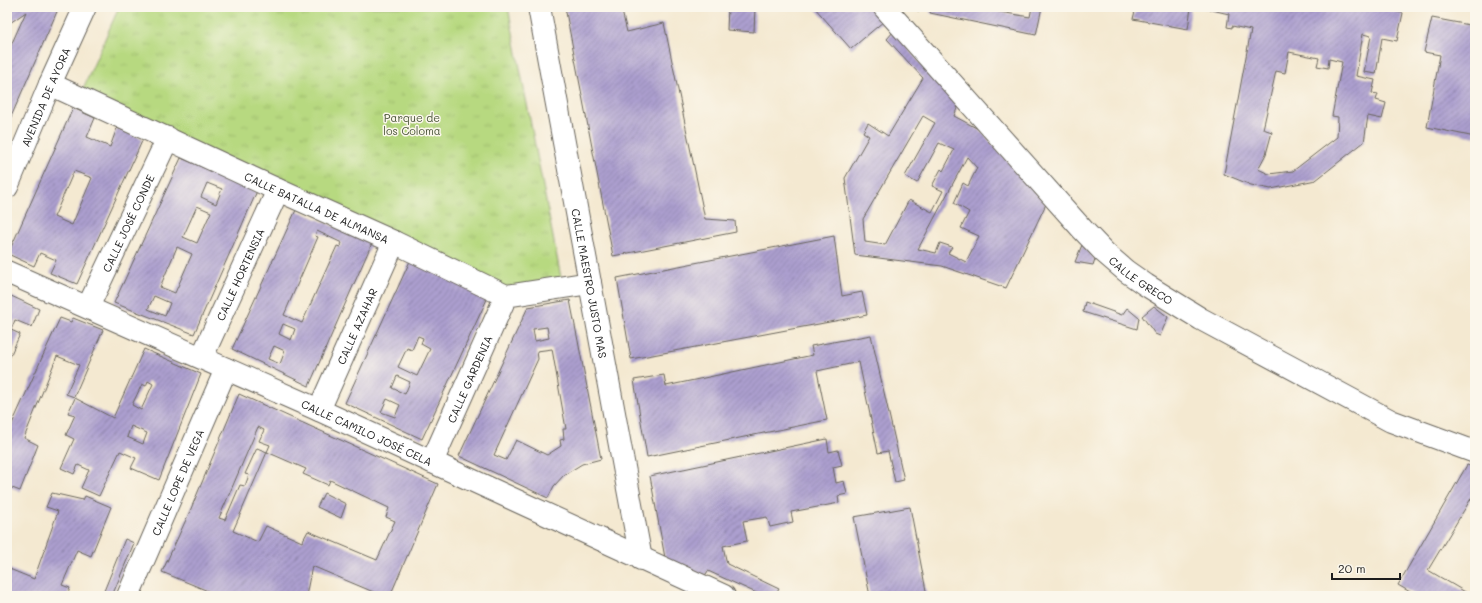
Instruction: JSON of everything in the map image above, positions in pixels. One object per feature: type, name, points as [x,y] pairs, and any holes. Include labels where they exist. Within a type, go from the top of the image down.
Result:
[{"type":"street","name":"AVENIDA DE AYORA","points":[[7,187],[50,84],[85,7]]},
{"type":"street","name":"CALLE MAESTRO JUSTO MAS","points":[[538,7],[641,559]]},
{"type":"street","name":"CALLE GRECO","points":[[884,7],[1083,230],[1105,253],[1126,270],[1146,285],[1201,319],[1391,421],[1475,452]]},
{"type":"street","name":"CALLE BATALLA DE ALMANSA","points":[[50,84],[394,242],[506,296]]},
{"type":"street","name":"CALLE JOSÉ CONDE","points":[[88,307],[168,138]]},
{"type":"street","name":"CALLE HORTENSIA","points":[[202,357],[278,190]]},
{"type":"street","name":"CALLE AZAHAR","points":[[319,410],[394,242]]},
{"type":"street","name":"CALLE CAMILO JOSÉ CELA","points":[[7,272],[202,357],[724,596]]},
{"type":"street","points":[[506,296],[590,283]]},
{"type":"street","name":"CALLE GARDENIA","points":[[432,462],[506,296]]},
{"type":"street","name":"CALLE LOPE DE VEGA","points":[[128,596],[226,369]]},
{"type":"green space","name":"Parque de los Coloma","points":[[119,7],[508,7],[563,288],[506,296],[79,98]]},
{"type":"building","points":[[7,7],[59,7],[7,126],[7,54],[26,12],[7,25]]},
{"type":"building","points":[[565,7],[621,7],[627,32],[664,23],[705,219],[735,221],[736,232],[613,256]]},
{"type":"building","points":[[728,7],[755,7],[754,32],[727,30]]},
{"type":"building","points":[[814,7],[871,7],[884,21],[851,49]]},
{"type":"building","points":[[901,7],[919,7],[919,11]]},
{"type":"building","points":[[931,7],[947,7],[946,11],[953,12],[954,7],[988,7],[988,10],[1030,17],[1032,7],[1042,7],[1036,35],[930,13]]},
{"type":"building","points":[[1136,7],[1191,7],[1188,29],[1133,19]]},
{"type":"building","points":[[1199,7],[1372,7],[1403,13],[1397,41],[1382,38],[1376,74],[1364,72],[1371,36],[1363,34],[1356,76],[1375,80],[1372,93],[1378,94],[1376,100],[1386,103],[1382,119],[1368,116],[1364,142],[1316,180],[1271,189],[1251,185],[1224,174],[1251,30],[1232,26],[1232,28],[1227,27],[1229,14]],"holes":[[[1289,52],[1319,58],[1317,66],[1328,68],[1329,59],[1342,62],[1332,116],[1338,117],[1337,137],[1293,171],[1269,174],[1258,169],[1266,154],[1272,132],[1263,129],[1276,71],[1285,73]]]},
{"type":"building","points":[[1432,18],[1475,26],[1475,137],[1427,127],[1440,55],[1424,52]]},
{"type":"building","points":[[893,32],[958,106],[954,116],[980,130],[1046,204],[1006,288],[942,266],[855,255],[845,178],[869,136],[863,132],[868,123],[888,136],[923,78],[887,39]],"holes":[[[923,116],[935,123],[905,176],[917,183],[939,143],[954,150],[943,171],[941,169],[932,186],[943,191],[932,212],[909,200],[885,245],[865,242],[863,219]],[[967,157],[977,168],[968,186],[963,183],[954,203],[969,212],[961,228],[979,236],[966,262],[948,253],[952,247],[940,243],[936,253],[918,249]]]},
{"type":"building","points":[[73,108],[95,118],[87,137],[110,147],[117,128],[143,139],[77,284],[50,273],[56,260],[40,253],[34,266],[8,254]],"holes":[[[74,171],[92,178],[72,225],[54,217]]]},
{"type":"building","points":[[181,158],[257,191],[194,334],[114,303]],"holes":[[[207,183],[222,189],[216,204],[201,197]],[[197,206],[211,212],[197,243],[183,237]],[[177,247],[192,254],[175,293],[160,287]],[[154,296],[170,303],[165,316],[148,309]]]},
{"type":"building","points":[[296,210],[372,243],[309,386],[232,349]],"holes":[[[317,231],[342,243],[340,247],[337,246],[302,323],[284,315],[318,237],[315,236]],[[283,324],[295,329],[291,340],[279,334]],[[274,346],[285,351],[280,364],[268,359]]]},
{"type":"building","points":[[834,236],[842,296],[862,292],[867,315],[631,359],[617,278]]},
{"type":"building","points":[[1082,245],[1095,259],[1093,265],[1075,262]]},
{"type":"building","points":[[410,261],[488,297],[422,439],[345,403]],"holes":[[[418,336],[423,338],[421,344],[430,349],[417,376],[398,367],[407,348],[412,350]],[[397,376],[410,382],[405,394],[392,388]],[[387,399],[400,405],[395,417],[381,412]]]},
{"type":"building","points":[[7,294],[39,309],[32,327],[15,320],[11,330],[20,334],[7,363]]},
{"type":"building","points":[[570,300],[601,459],[582,464],[564,475],[554,486],[548,498],[459,456],[528,307]],"holes":[[[547,327],[549,338],[535,341],[533,329]],[[552,349],[566,429],[563,429],[564,439],[560,440],[561,446],[547,455],[516,440],[506,460],[494,455],[538,359],[537,351]]]},
{"type":"building","points":[[1085,302],[1122,315],[1127,308],[1139,318],[1137,329],[1083,312]]},
{"type":"building","points":[[1154,306],[1168,317],[1160,336],[1155,334],[1142,316]]},
{"type":"building","points":[[60,318],[71,322],[73,318],[103,330],[74,397],[66,394],[79,365],[57,356],[24,438],[38,445],[20,491],[7,486],[7,435]]},
{"type":"building","points":[[871,335],[904,480],[895,482],[888,451],[878,453],[859,362],[817,371],[827,420],[647,457],[634,380],[664,375],[666,386],[813,355],[811,346]]},
{"type":"building","points":[[144,349],[201,374],[159,480],[131,468],[136,458],[120,451],[99,496],[81,488],[89,470],[78,465],[74,474],[61,468],[74,439],[66,435],[75,415],[68,413],[75,398],[113,418]],"holes":[[[148,381],[153,384],[141,410],[132,405],[142,384],[146,386]],[[131,426],[147,433],[143,444],[127,437]]]},
{"type":"building","points":[[239,394],[438,484],[390,596],[383,596],[312,566],[306,596],[220,596],[162,572],[190,511]],"holes":[[[258,427],[264,430],[259,441],[270,445],[267,452],[257,448],[245,474],[249,475],[245,486],[240,485],[225,520],[219,518]],[[267,452],[306,469],[303,474],[328,485],[330,480],[389,508],[386,517],[395,521],[377,560],[308,531],[302,542],[266,526],[258,542],[233,531]]]},
{"type":"building","points":[[827,439],[829,452],[838,450],[842,465],[833,467],[836,483],[844,481],[847,494],[838,496],[839,503],[791,512],[793,522],[770,527],[767,517],[743,521],[747,541],[723,546],[727,564],[779,589],[775,596],[763,596],[708,571],[704,577],[665,558],[650,476]]},
{"type":"building","points":[[1467,465],[1475,468],[1475,499],[1472,497],[1428,570],[1472,596],[1417,596],[1398,585]]},
{"type":"building","points":[[52,493],[83,500],[85,496],[111,507],[91,556],[77,550],[62,585],[70,588],[67,596],[7,596],[7,568],[34,579],[58,511],[46,507]]},
{"type":"building","points":[[324,493],[346,504],[341,518],[317,507]]},
{"type":"building","points":[[910,507],[927,596],[870,596],[854,517]]},
{"type":"building","points":[[125,539],[134,543],[112,596],[102,596]]}]
